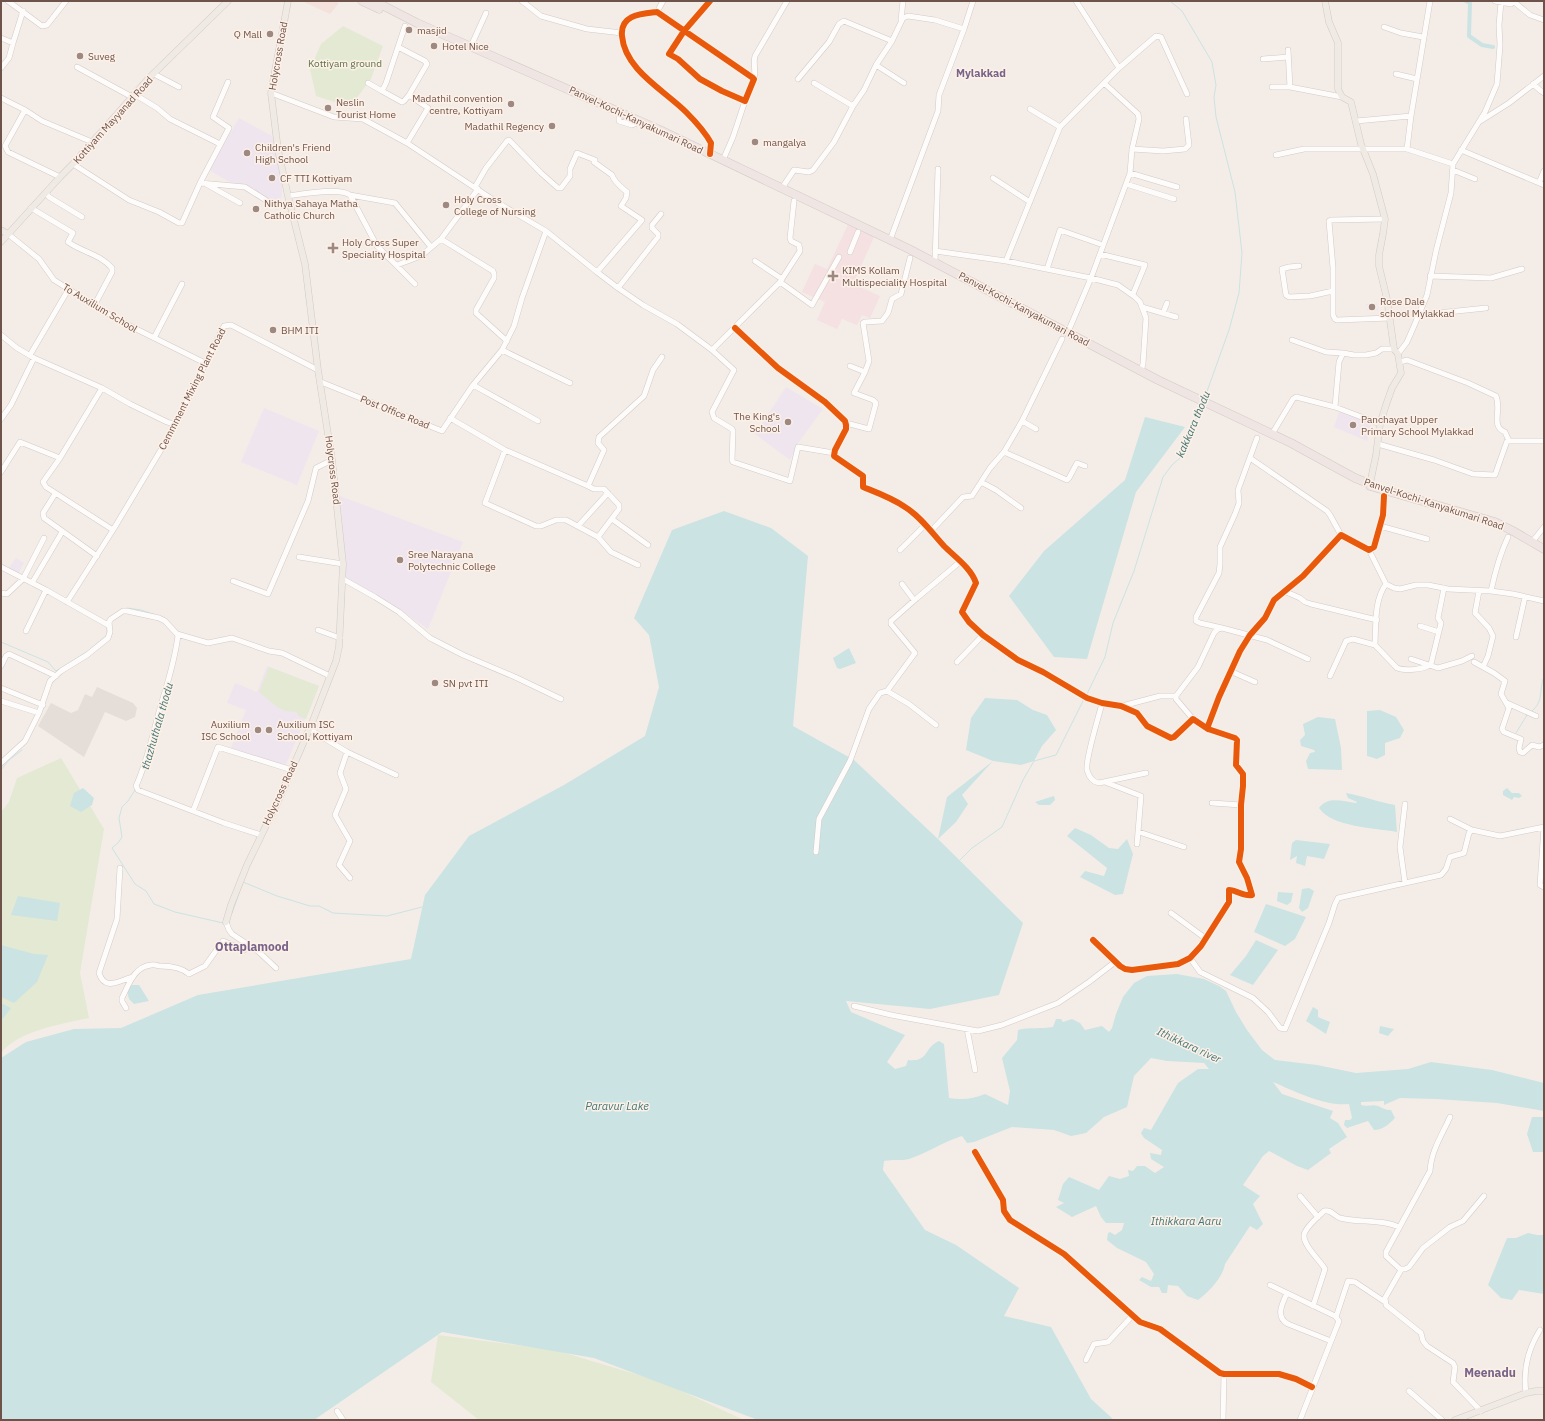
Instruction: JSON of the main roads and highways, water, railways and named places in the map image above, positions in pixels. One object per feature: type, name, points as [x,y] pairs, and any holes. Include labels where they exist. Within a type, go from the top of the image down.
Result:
[{"type":"highway","points":[[362,1],[393,15],[417,22]]},
{"type":"highway","points":[[378,2],[417,22]]},
{"type":"highway","name":"Panvel-Kochi-Kanyakumari Road","points":[[417,22],[638,120],[890,240],[935,262],[1141,371],[1272,434],[1355,478],[1370,484],[1370,486],[1495,522],[1544,549]]},
{"type":"main road","name":"Kottiyam Mayyanad Road","points":[[1,242],[73,164],[133,95],[228,1]]},
{"type":"main road","name":"Holycross Road","points":[[227,925],[231,905],[261,835],[292,770],[330,676],[339,647],[340,638],[343,564],[332,460],[318,370],[305,264],[278,150],[271,93],[288,1]]},
{"type":"main road","points":[[1325,1],[1329,22],[1338,43],[1338,85],[1342,97],[1351,102],[1363,149],[1373,174],[1385,218],[1379,255],[1379,266],[1390,318],[1394,349],[1398,354],[1400,362],[1401,373],[1389,395],[1380,424],[1378,444],[1370,484]]},
{"type":"main road","points":[[1,230],[8,234]]},
{"type":"main road","points":[[1456,1420],[1526,1393],[1544,1391]]},
{"type":"water","points":[[1145,417],[1185,427],[1136,492],[1087,659],[1054,657],[1009,596],[1044,551],[1125,480]]},
{"type":"water","name":"Paravur Lake","points":[[724,511],[771,528],[808,556],[793,726],[854,760],[938,839],[1023,923],[999,995],[930,1009],[846,1001],[851,1012],[905,1035],[887,1062],[895,1069],[906,1066],[908,1060],[920,1059],[930,1047],[939,1041],[944,1044],[949,1098],[967,1099],[985,1094],[1008,1105],[1010,1091],[1002,1058],[1017,1040],[1018,1030],[1053,1027],[1056,1019],[1061,1019],[1063,1022],[1072,1019],[1080,1023],[1085,1030],[1102,1026],[1109,1032],[1112,1028],[1123,997],[1134,983],[1147,976],[1177,974],[1204,979],[1226,991],[1247,1030],[1262,1050],[1275,1060],[1317,1065],[1356,1073],[1408,1069],[1431,1062],[1492,1070],[1544,1083],[1544,1111],[1497,1103],[1400,1098],[1384,1105],[1384,1101],[1361,1102],[1361,1105],[1376,1105],[1391,1110],[1395,1118],[1383,1128],[1374,1130],[1368,1121],[1347,1128],[1344,1125],[1345,1120],[1350,1120],[1352,1118],[1349,1104],[1320,1101],[1273,1082],[1282,1094],[1333,1111],[1330,1118],[1338,1123],[1347,1137],[1329,1149],[1331,1153],[1308,1170],[1297,1166],[1269,1151],[1263,1156],[1243,1185],[1260,1196],[1253,1204],[1263,1224],[1257,1230],[1250,1226],[1225,1264],[1224,1269],[1211,1289],[1198,1300],[1187,1296],[1178,1286],[1168,1285],[1167,1293],[1162,1293],[1159,1287],[1151,1287],[1139,1280],[1142,1277],[1151,1281],[1154,1274],[1146,1262],[1117,1248],[1107,1240],[1108,1233],[1110,1232],[1115,1235],[1122,1230],[1124,1223],[1106,1223],[1101,1217],[1096,1206],[1072,1217],[1056,1207],[1064,1203],[1058,1200],[1063,1184],[1069,1177],[1099,1190],[1109,1176],[1120,1179],[1129,1176],[1128,1170],[1133,1171],[1137,1166],[1145,1166],[1155,1173],[1164,1167],[1151,1159],[1150,1153],[1161,1155],[1162,1150],[1144,1138],[1141,1133],[1144,1128],[1151,1130],[1178,1083],[1198,1069],[1209,1069],[1204,1063],[1167,1061],[1151,1058],[1134,1076],[1127,1107],[1104,1117],[1086,1133],[1071,1136],[1054,1130],[1012,1127],[974,1142],[967,1143],[962,1136],[909,1159],[884,1161],[883,1170],[925,1230],[956,1245],[1019,1288],[1004,1316],[1051,1327],[1091,1399],[1114,1420],[758,1420],[594,1358],[442,1332],[314,1420],[1,1420],[1,1058],[26,1042],[74,1029],[121,1028],[198,995],[411,959],[425,895],[469,836],[564,785],[645,736],[659,687],[649,635],[634,618],[672,530]]},
{"type":"water","points":[[849,648],[856,663],[840,669],[837,668],[833,658]]},
{"type":"water","points":[[985,698],[1017,700],[1033,710],[1047,715],[1056,730],[1042,746],[1034,761],[1021,765],[993,761],[966,750],[971,718]]},
{"type":"water","points":[[1380,710],[1396,717],[1404,730],[1400,738],[1385,743],[1385,755],[1377,759],[1367,756],[1367,711]]},
{"type":"water","points":[[1318,717],[1335,719],[1341,748],[1342,770],[1308,769],[1306,761],[1310,753],[1315,752],[1314,750],[1301,746],[1300,740],[1305,735],[1303,724]]},
{"type":"water","points":[[993,761],[962,795],[968,804],[956,822],[938,839],[947,797]]},
{"type":"water","points":[[83,788],[94,798],[92,805],[81,812],[70,806],[74,793]]},
{"type":"water","points":[[1507,788],[1512,793],[1519,793],[1522,796],[1519,798],[1514,797],[1512,800],[1503,795],[1503,791]]},
{"type":"water","points":[[1346,793],[1395,805],[1397,832],[1343,823],[1325,814],[1319,808],[1326,802],[1336,800],[1357,802],[1348,798]]},
{"type":"water","points":[[1054,796],[1055,800],[1050,805],[1039,805],[1035,802]]},
{"type":"water","points":[[1075,828],[1091,835],[1109,848],[1118,849],[1127,839],[1133,854],[1123,894],[1115,895],[1080,877],[1085,871],[1104,876],[1107,868],[1067,836]]},
{"type":"water","points":[[1296,840],[1330,844],[1324,859],[1307,856],[1305,866],[1296,863],[1297,856],[1290,860],[1292,843]]},
{"type":"water","points":[[1309,888],[1314,891],[1308,908],[1302,912],[1299,908],[1302,889]]},
{"type":"water","points":[[1278,892],[1293,893],[1291,902],[1287,905],[1277,901]]},
{"type":"water","points":[[18,896],[60,903],[57,921],[11,915]]},
{"type":"water","points":[[1266,904],[1306,917],[1295,939],[1285,946],[1254,932]]},
{"type":"water","points":[[1256,940],[1278,950],[1253,985],[1230,975],[1246,956]]},
{"type":"water","points":[[1,945],[34,954],[48,955],[37,982],[14,1003],[1,997]]},
{"type":"water","points":[[132,985],[139,985],[149,1001],[134,1004],[129,999],[127,991]]},
{"type":"water","points":[[1,1003],[11,1008],[1,1021]]},
{"type":"water","points":[[1313,1007],[1318,1010],[1318,1017],[1330,1022],[1326,1034],[1306,1021]]},
{"type":"water","points":[[1380,1026],[1394,1029],[1388,1036],[1379,1033]]},
{"type":"water","points":[[1532,1117],[1544,1117],[1544,1152],[1533,1152],[1527,1134]]},
{"type":"water","points":[[1528,1233],[1544,1235],[1544,1294],[1519,1290],[1512,1300],[1501,1298],[1488,1285],[1507,1238],[1516,1238]]},
{"type":"waterway","name":"kakkara thodu","points":[[1170,1],[1182,11],[1212,62],[1216,85],[1214,97],[1216,117],[1235,192],[1242,253],[1239,293],[1229,330],[1205,397]]},
{"type":"waterway","points":[[1466,1],[1470,3],[1469,36],[1482,45],[1493,47]]},
{"type":"waterway","name":"kakkara thodu","points":[[1086,696],[1105,657],[1113,623],[1134,571],[1163,477],[1172,465],[1181,457],[1202,404]]},
{"type":"waterway","points":[[127,608],[141,610],[162,617]]},
{"type":"waterway","points":[[1,642],[48,662],[56,671],[88,651],[107,635],[107,628]]},
{"type":"waterway","points":[[1531,712],[1540,699],[1544,677]]},
{"type":"waterway","name":"kakkara thodu","points":[[959,861],[972,848],[1002,827],[1023,780],[1034,761],[1056,755],[1084,699]]},
{"type":"waterway","points":[[1516,733],[1527,715]]},
{"type":"waterway","points":[[1,770],[9,760],[22,750]]},
{"type":"waterway","name":"thazhuthala thodu","points":[[135,790],[122,807],[119,818],[122,837],[112,848],[135,884],[146,891],[154,904],[175,912],[223,923]]},
{"type":"waterway","name":"thazhuthala thodu","points":[[232,913],[243,882],[277,896],[310,906],[319,906],[333,913],[387,916],[422,907]]},
{"type":"place","name":"masjid","points":[[409,30]]},
{"type":"place","name":"Q Mall","points":[[270,34]]},
{"type":"place","name":"Hotel Nice","points":[[434,46]]},
{"type":"place","name":"Suveg","points":[[80,56]]},
{"type":"place","name":"Madathil convention centre, Kottiyam","points":[[511,104]]},
{"type":"place","name":"Neslin Tourist Home","points":[[328,108]]},
{"type":"place","name":"Madathil Regency","points":[[552,126]]},
{"type":"place","name":"mangalya","points":[[755,142]]},
{"type":"place","name":"Children's Friend High School","points":[[247,153]]},
{"type":"place","name":"CF TTI Kottiyam","points":[[272,178]]},
{"type":"place","name":"Holy Cross College of Nursing","points":[[446,205]]},
{"type":"place","name":"Nithya Sahaya Matha Catholic Church","points":[[256,209]]},
{"type":"place","name":"Holy Cross Super Speciality Hospital","points":[[333,248]]},
{"type":"place","name":"KIMS Kollam Multispeciality Hospital","points":[[833,276]]},
{"type":"place","name":"Rose Dale school Mylakkad","points":[[1372,307]]},
{"type":"place","name":"BHM ITI","points":[[273,330]]},
{"type":"place","name":"The King's School","points":[[788,422]]},
{"type":"place","name":"Panchayat Upper Primary School Mylakkad","points":[[1353,425]]},
{"type":"place","name":"Sree Narayana Polytechnic College","points":[[400,560]]},
{"type":"place","name":"SN pvt ITI","points":[[435,683]]},
{"type":"place","name":"Auxilium ISC School","points":[[258,730]]},
{"type":"place","name":"Auxilium ISC School, Kottiyam","points":[[269,730]]},
{"type":"district","name":"Mylakkad","points":[[981,73]]},
{"type":"district","name":"Ottaplamood","points":[[252,946]]},
{"type":"district","name":"Meenadu","points":[[1490,1372]]},
{"type":"park label","name":"Kottiyam ground","points":[[345,63]]},
{"type":"water label","name":"Ithikkara river","points":[[1189,1045]]},
{"type":"water label","name":"Ithikkara Aaru","points":[[1186,1221]]}]
